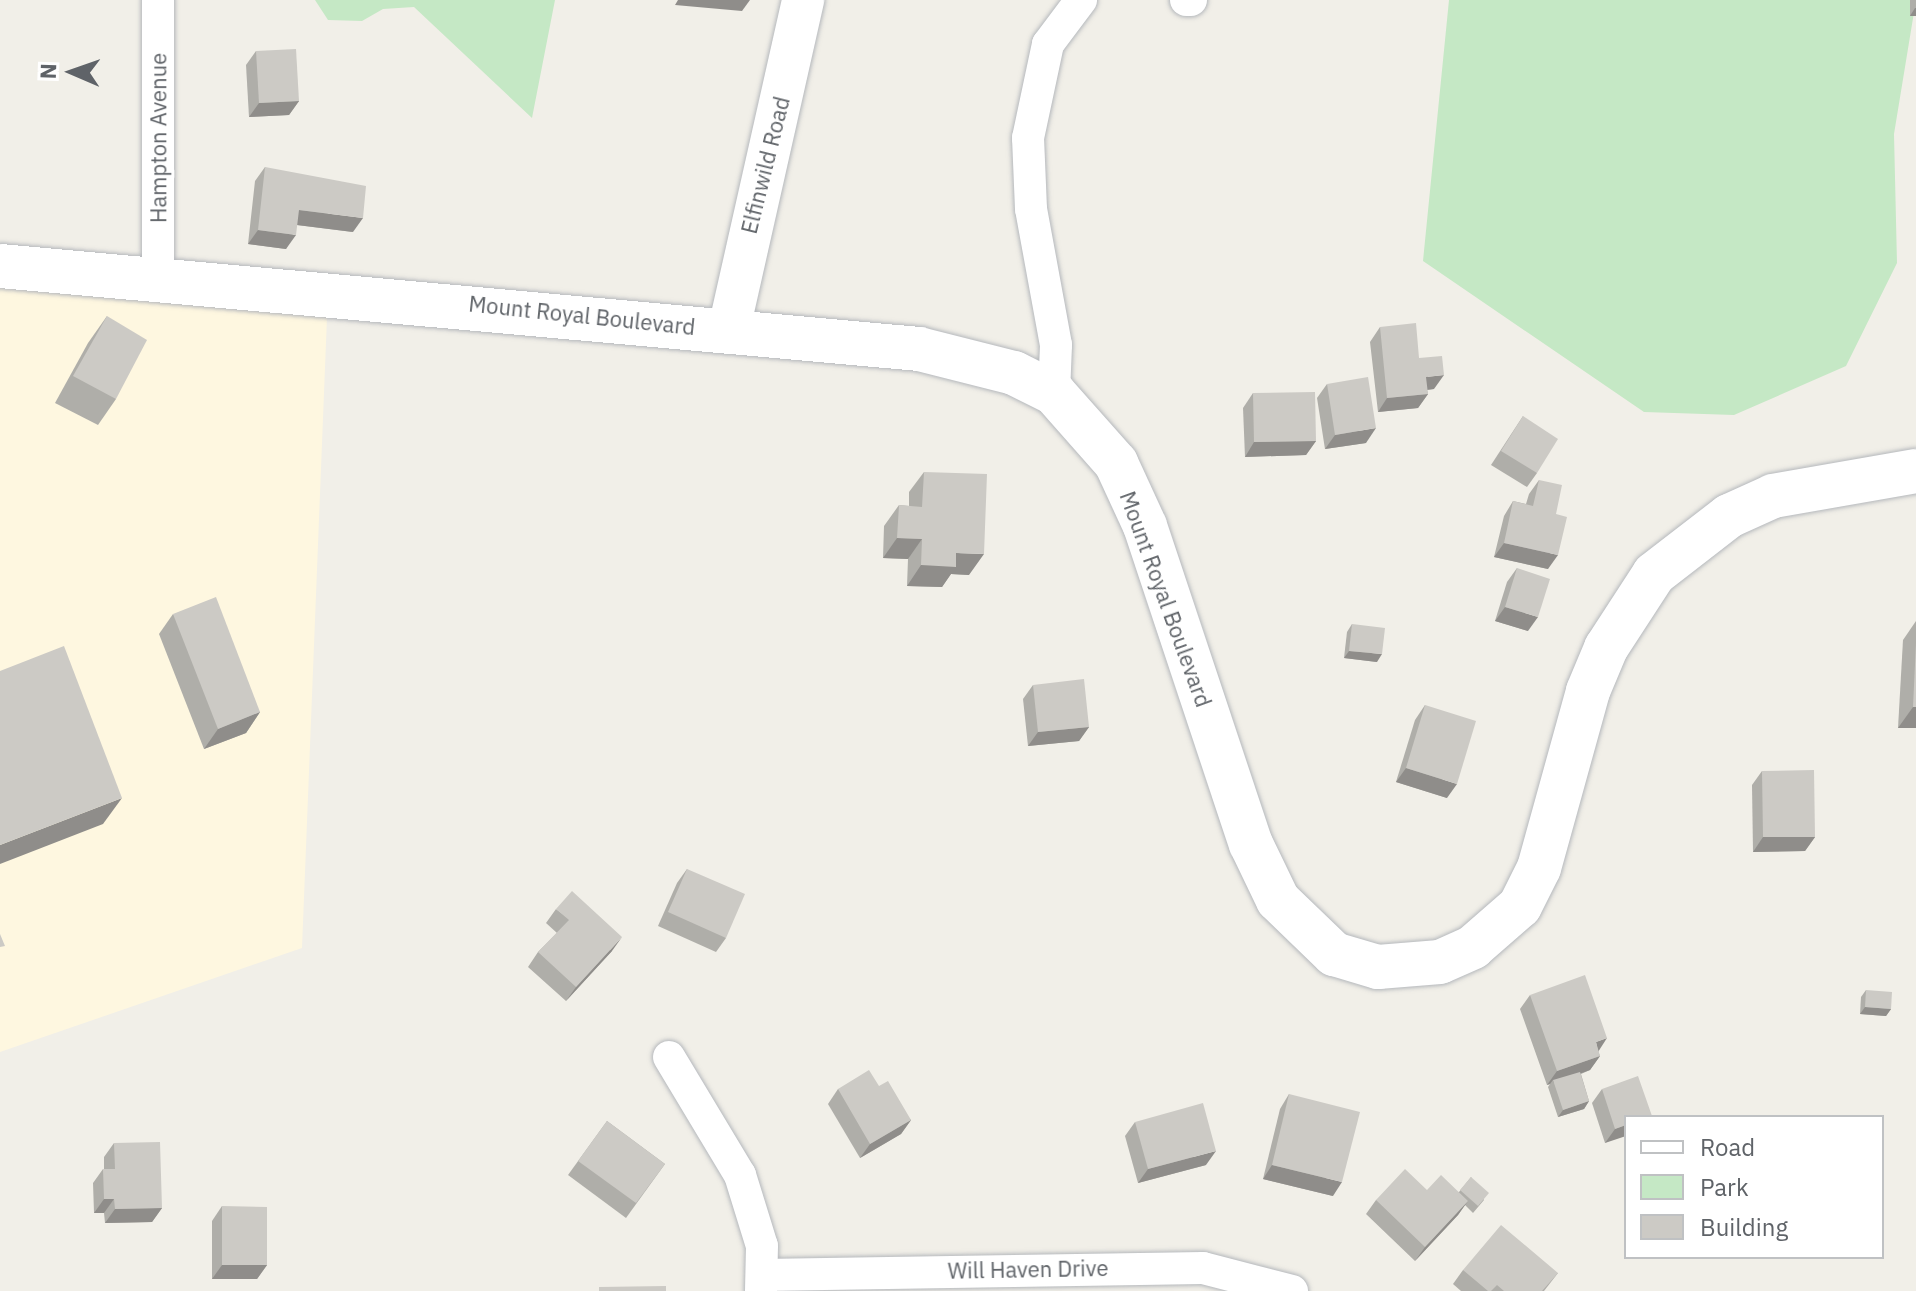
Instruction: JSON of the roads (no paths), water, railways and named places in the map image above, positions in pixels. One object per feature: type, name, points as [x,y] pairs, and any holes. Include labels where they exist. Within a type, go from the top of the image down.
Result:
[{"type":"main road","name":"Mount Royal Boulevard","points":[[0,266],[496,307],[919,349],[1014,373],[1054,393],[1116,463],[1145,526],[1251,844],[1278,900],[1334,954],[1378,967],[1451,957],[1520,906],[1539,868],[1588,691],[1606,648],[1654,574],[1729,516],[1773,496],[1916,471]]},
{"type":"street","name":"Hampton Avenue","points":[[158,0],[158,277]]},
{"type":"street","name":"Elfinwild Road","points":[[729,329],[803,0]]},
{"type":"street","points":[[1054,393],[1056,345],[1031,209],[1028,138],[1048,44],[1081,0]]},
{"type":"street","points":[[669,1057],[740,1175],[757,1221],[761,1283]]},
{"type":"street","name":"Will Haven Drive","points":[[761,1283],[1203,1268],[1292,1291]]}]
